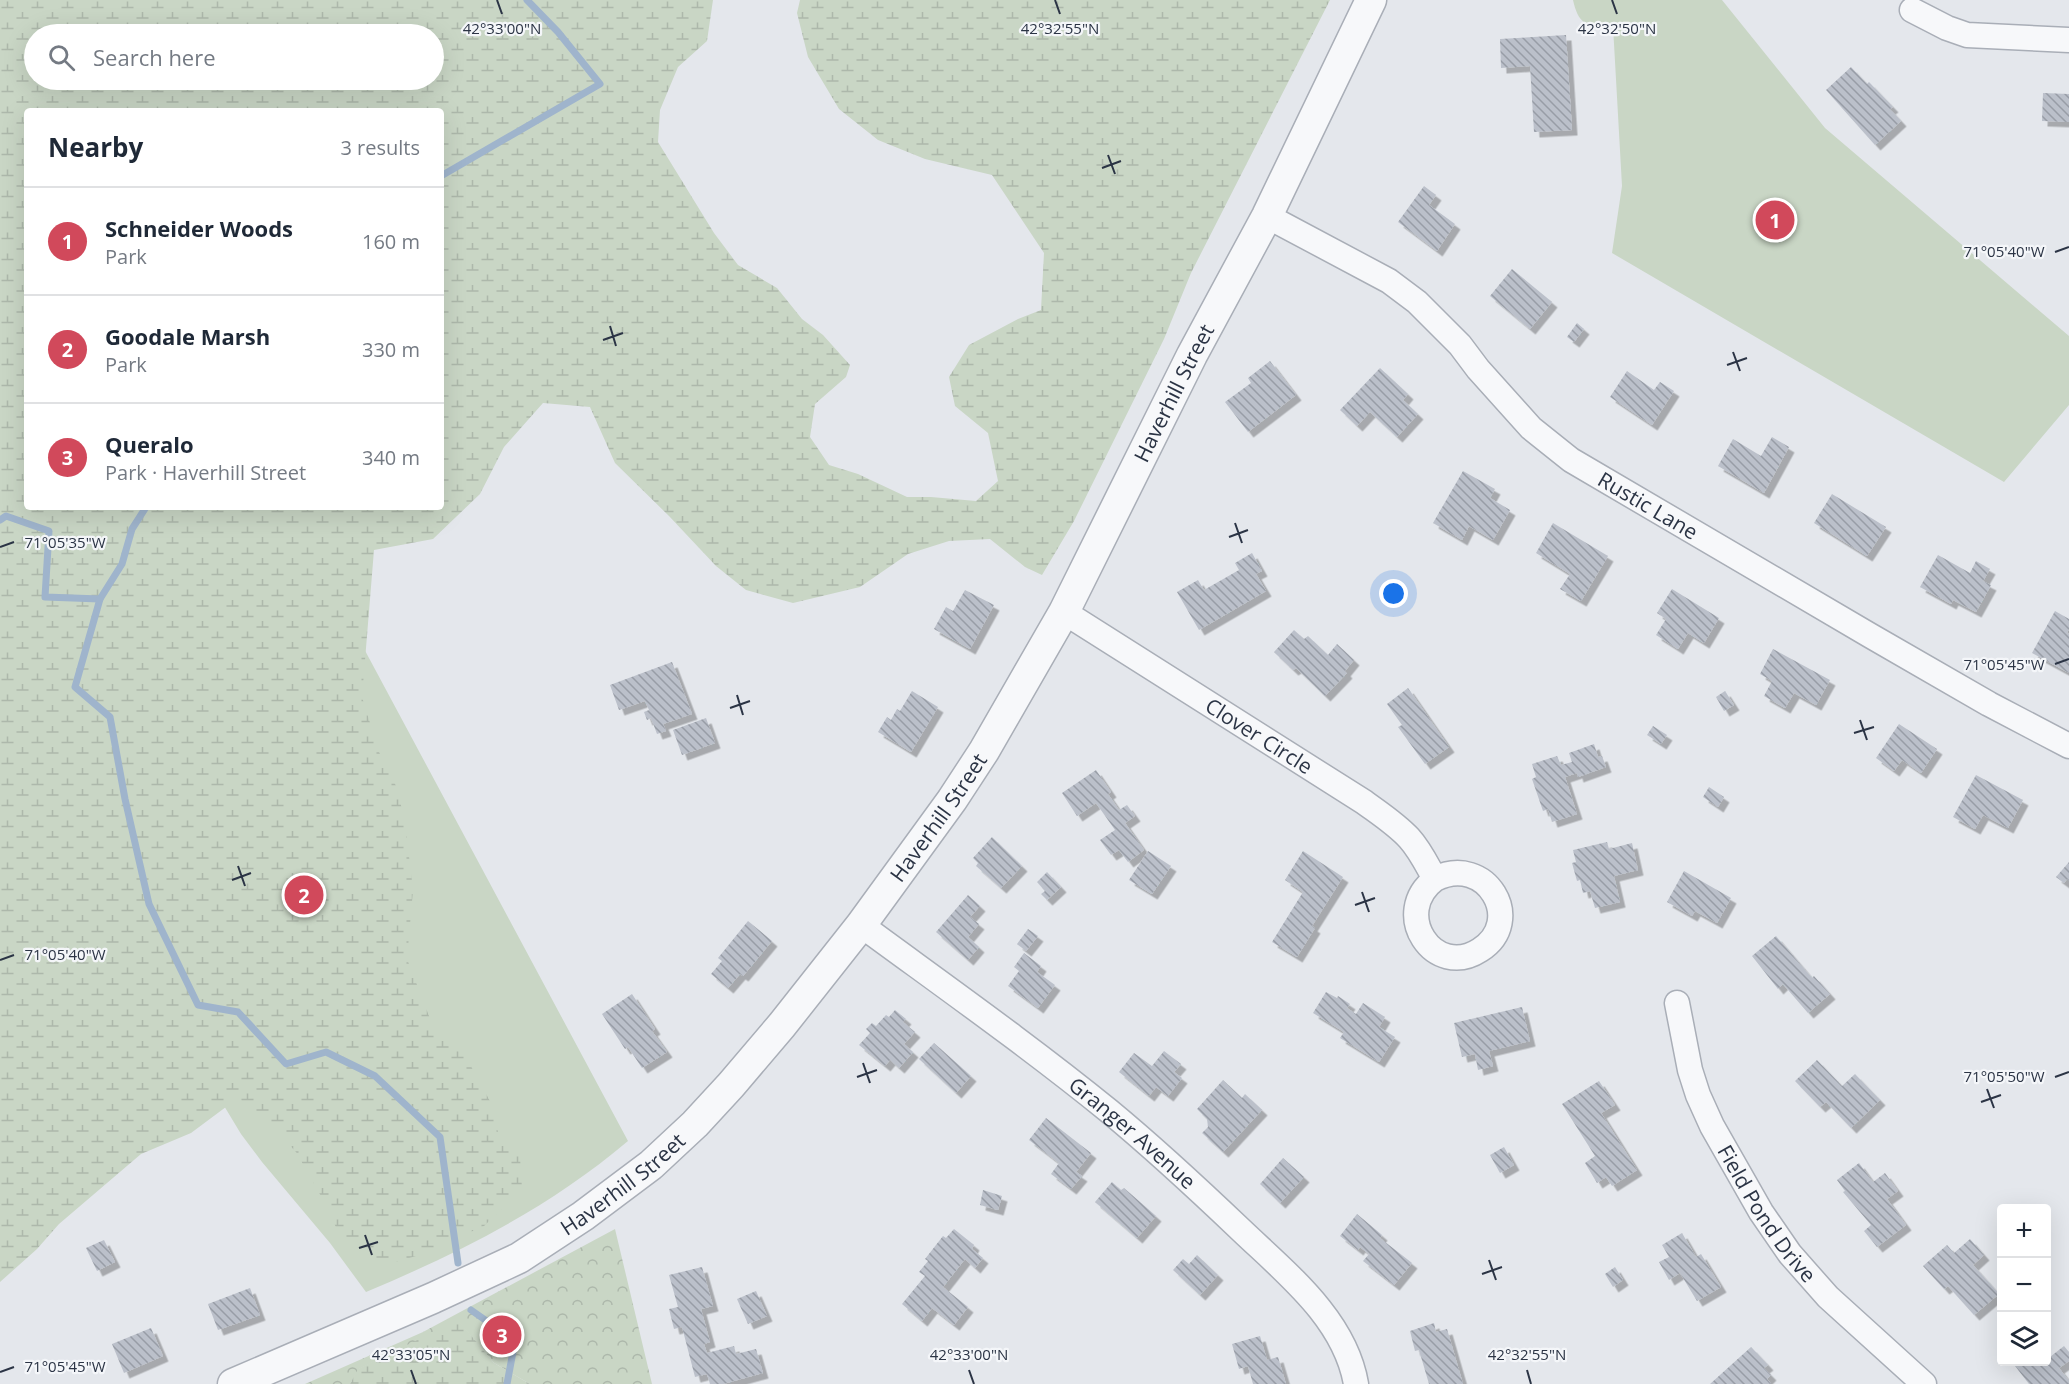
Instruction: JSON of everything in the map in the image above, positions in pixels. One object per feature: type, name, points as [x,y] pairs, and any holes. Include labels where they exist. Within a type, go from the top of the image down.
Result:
[{"type":"street","name":"Haverhill Street","points":[[233,1384],[433,1298],[519,1258],[583,1216],[651,1165],[695,1124],[775,1033],[861,925],[952,800],[984,751],[1064,612],[1192,355],[1267,216],[1371,0]]},
{"type":"street","points":[[1912,10],[1947,28],[1967,35],[2069,40]]},
{"type":"street","name":"Rustic Lane","points":[[1267,216],[1389,281],[1417,302],[1460,345],[1478,369],[1531,428],[1571,460],[1880,642],[2069,746]]},
{"type":"street","name":"Clover Circle","points":[[1064,612],[1364,802],[1409,838],[1423,856],[1435,879]]},
{"type":"street","name":"Granger Avenue","points":[[861,925],[1059,1072],[1156,1151],[1208,1199],[1305,1293],[1328,1320],[1341,1339],[1349,1357],[1356,1384]]},
{"type":"street","name":"Field Pond Drive","points":[[1677,1003],[1690,1070],[1698,1095],[1712,1126],[1761,1212],[1790,1254],[1828,1297],[1924,1384]]},
{"type":"green space","points":[[0,0],[624,0],[444,109],[24,108],[24,510],[290,510],[628,1141],[567,1187],[503,1227],[436,1261],[366,1292],[330,1243],[241,1134],[30,784]]},
{"type":"green space","points":[[0,0],[713,0],[707,41],[678,67],[660,110],[658,142],[714,233],[738,265],[777,288],[802,319],[823,335],[850,365],[846,377],[815,404],[810,437],[829,465],[858,474],[907,497],[976,501],[998,481],[988,433],[955,406],[949,377],[969,345],[1018,319],[1041,310],[1044,253],[992,175],[925,159],[878,140],[839,109],[808,57],[797,13],[800,0],[1330,0],[1191,273],[1164,339],[1074,521],[1042,575],[1025,567],[990,539],[949,541],[908,554],[860,587],[793,603],[746,590],[716,566],[615,463],[590,407],[543,403],[504,447],[480,494],[433,539],[374,550],[362,697],[379,752],[398,790],[406,831],[413,890],[407,959],[434,1029],[467,1059],[491,1103],[500,1140],[520,1157],[522,1189],[484,1226],[416,1256],[378,1267],[343,1243],[326,1205],[296,1152],[267,1121],[238,1098],[191,1133],[141,1154],[59,1224],[37,1249],[0,1282]]},
{"type":"green space","points":[[1573,0],[1722,0],[1825,128],[2069,336],[2069,405],[2004,482],[1612,253],[1622,186],[1613,26],[1586,24],[1578,16]]},
{"type":"green space","points":[[615,1229],[652,1384],[530,1384],[494,1363],[458,1321],[359,1369],[350,1384],[305,1384],[423,1332]]},
{"type":"green space","points":[[458,1320],[494,1363],[530,1384],[350,1384],[358,1369]]},
{"type":"building","points":[[1566,35],[1572,130],[1534,132],[1530,66],[1501,68],[1500,39]]},
{"type":"building","points":[[1851,67],[1893,107],[1890,109],[1901,121],[1875,145],[1826,90]]},
{"type":"building","points":[[2043,93],[2069,94],[2069,122],[2042,121]]},
{"type":"building","points":[[1424,186],[1436,195],[1429,205],[1455,224],[1437,251],[1398,222]]},
{"type":"building","points":[[1512,269],[1552,302],[1530,329],[1490,296]]},
{"type":"building","points":[[1577,323],[1584,329],[1574,342],[1567,337]]},
{"type":"building","points":[[1270,361],[1296,395],[1248,432],[1225,402],[1251,383],[1248,378]]},
{"type":"building","points":[[1380,368],[1408,394],[1403,400],[1418,414],[1397,437],[1370,412],[1357,426],[1340,410]]},
{"type":"building","points":[[1627,371],[1654,390],[1660,382],[1674,391],[1652,425],[1610,397]]},
{"type":"building","points":[[1772,437],[1789,447],[1764,493],[1718,466],[1733,439],[1761,456]]},
{"type":"building","points":[[1463,471],[1495,489],[1490,498],[1510,510],[1493,540],[1469,526],[1462,540],[1433,523]]},
{"type":"building","points":[[1832,494],[1886,527],[1867,556],[1814,523]]},
{"type":"building","points":[[1553,523],[1608,556],[1581,601],[1560,589],[1570,574],[1536,553]]},
{"type":"building","points":[[1252,553],[1262,571],[1256,574],[1266,591],[1199,630],[1177,592],[1198,580],[1204,590],[1239,570],[1235,563]]},
{"type":"building","points":[[1938,555],[1970,573],[1976,561],[1990,569],[1983,581],[1991,585],[1976,612],[1953,600],[1951,604],[1920,587]]},
{"type":"building","points":[[1672,589],[1719,618],[1704,643],[1688,633],[1678,649],[1656,635],[1666,619],[1657,613]]},
{"type":"building","points":[[965,590],[994,605],[970,649],[934,629],[946,607],[953,611]]},
{"type":"building","points":[[2055,611],[2069,619],[2067,633],[2069,634],[2069,673],[2032,653]]},
{"type":"building","points":[[1294,630],[1304,639],[1308,636],[1328,655],[1337,644],[1354,660],[1345,671],[1347,673],[1325,696],[1296,668],[1293,670],[1274,652]]},
{"type":"building","points":[[1773,649],[1830,680],[1816,705],[1794,693],[1785,708],[1764,696],[1772,681],[1760,674]]},
{"type":"building","points":[[672,662],[692,714],[663,724],[666,731],[657,734],[651,718],[647,720],[644,712],[649,710],[645,701],[619,710],[610,685]]},
{"type":"building","points":[[1408,688],[1449,747],[1425,764],[1398,727],[1402,725],[1387,704]]},
{"type":"building","points":[[912,691],[938,707],[911,752],[878,732],[887,717],[891,720],[897,709],[900,711]]},
{"type":"building","points":[[1725,691],[1734,705],[1724,711],[1716,697]]},
{"type":"building","points":[[706,718],[715,743],[682,755],[673,730]]},
{"type":"building","points":[[1899,724],[1937,749],[1921,773],[1902,760],[1894,771],[1876,758]]},
{"type":"building","points":[[1653,726],[1667,735],[1661,744],[1647,735]]},
{"type":"building","points":[[1594,744],[1598,757],[1602,756],[1606,767],[1578,777],[1577,773],[1565,777],[1577,814],[1552,822],[1548,809],[1543,811],[1532,779],[1536,777],[1532,764],[1557,756],[1561,765],[1572,762],[1569,753]]},
{"type":"building","points":[[1096,770],[1111,792],[1108,794],[1119,810],[1127,805],[1135,816],[1125,823],[1144,850],[1128,862],[1119,850],[1111,855],[1100,840],[1115,830],[1096,803],[1077,816],[1062,793]]},
{"type":"building","points":[[1976,775],[2023,800],[2008,828],[1983,815],[1975,829],[1953,817]]},
{"type":"building","points":[[1709,787],[1724,797],[1718,807],[1703,797]]},
{"type":"building","points":[[992,837],[1022,866],[1001,888],[976,866],[978,863],[973,858]]},
{"type":"building","points":[[1607,842],[1609,849],[1632,843],[1638,870],[1614,876],[1620,902],[1595,908],[1590,891],[1583,893],[1580,880],[1577,881],[1572,863],[1576,862],[1573,850]]},
{"type":"building","points":[[1148,851],[1171,866],[1152,894],[1129,880]]},
{"type":"building","points":[[1303,851],[1343,877],[1312,926],[1315,928],[1297,957],[1272,942],[1303,892],[1285,880]]},
{"type":"building","points":[[2069,862],[2069,881],[2067,879],[2064,883],[2056,877]]},
{"type":"building","points":[[1684,871],[1731,898],[1717,923],[1695,911],[1692,916],[1667,902]]},
{"type":"building","points":[[1047,872],[1061,887],[1047,900],[1041,894],[1045,891],[1037,882]]},
{"type":"building","points":[[968,895],[980,906],[970,917],[979,924],[968,937],[979,947],[968,960],[936,932]]},
{"type":"building","points":[[748,921],[772,941],[743,976],[740,974],[728,988],[711,974],[722,961],[718,958]]},
{"type":"building","points":[[1028,929],[1038,936],[1026,951],[1017,944]]},
{"type":"building","points":[[1776,936],[1812,978],[1814,976],[1830,994],[1808,1013],[1783,984],[1778,989],[1752,956]]},
{"type":"building","points":[[1024,953],[1041,966],[1037,972],[1055,985],[1038,1008],[1008,986],[1019,971],[1014,967]]},
{"type":"building","points":[[1326,992],[1350,1004],[1347,1008],[1356,1014],[1363,1003],[1385,1017],[1379,1027],[1395,1037],[1379,1062],[1340,1038],[1344,1032],[1313,1013]]},
{"type":"building","points":[[632,994],[655,1029],[652,1031],[667,1052],[642,1068],[628,1047],[625,1049],[602,1014]]},
{"type":"building","points":[[1522,1007],[1530,1041],[1489,1051],[1493,1066],[1478,1070],[1475,1054],[1462,1057],[1454,1023]]},
{"type":"building","points":[[895,1010],[906,1019],[903,1022],[915,1032],[904,1044],[913,1052],[899,1068],[890,1060],[885,1066],[859,1045],[870,1033],[866,1029],[872,1023],[876,1026],[886,1015],[889,1017]]},
{"type":"building","points":[[934,1043],[971,1076],[956,1093],[919,1059]]},
{"type":"building","points":[[1164,1051],[1181,1064],[1174,1072],[1182,1078],[1168,1096],[1156,1087],[1149,1096],[1119,1072],[1134,1053],[1152,1066]]},
{"type":"building","points":[[1817,1060],[1842,1086],[1855,1074],[1880,1100],[1851,1128],[1826,1102],[1820,1107],[1795,1081]]},
{"type":"building","points":[[1223,1080],[1242,1098],[1245,1094],[1262,1110],[1223,1152],[1202,1133],[1208,1127],[1207,1119],[1197,1109]]},
{"type":"building","points":[[1599,1081],[1615,1105],[1601,1113],[1637,1170],[1612,1186],[1606,1177],[1597,1183],[1585,1163],[1595,1156],[1562,1104]]},
{"type":"building","points":[[1046,1118],[1091,1153],[1076,1172],[1082,1176],[1071,1189],[1051,1174],[1059,1163],[1029,1140]]},
{"type":"building","points":[[1504,1147],[1514,1165],[1500,1173],[1490,1155]]},
{"type":"building","points":[[1283,1158],[1304,1177],[1280,1203],[1260,1184]]},
{"type":"building","points":[[1859,1163],[1873,1182],[1885,1173],[1898,1191],[1887,1199],[1906,1225],[1877,1247],[1864,1231],[1871,1225],[1843,1192],[1845,1191],[1837,1180]]},
{"type":"building","points":[[1112,1182],[1121,1190],[1124,1188],[1156,1216],[1137,1238],[1095,1202]]},
{"type":"building","points":[[983,1190],[1002,1196],[998,1210],[980,1205]]},
{"type":"building","points":[[1357,1214],[1382,1235],[1380,1238],[1412,1263],[1394,1285],[1363,1261],[1369,1254],[1360,1247],[1358,1250],[1340,1236]]},
{"type":"building","points":[[954,1229],[974,1245],[972,1249],[983,1258],[975,1268],[965,1259],[943,1287],[968,1307],[954,1325],[932,1308],[922,1321],[902,1304],[925,1276],[919,1272],[928,1261],[925,1259],[943,1236],[946,1238]]},
{"type":"building","points":[[1682,1233],[1696,1257],[1701,1254],[1721,1287],[1697,1301],[1680,1273],[1669,1280],[1659,1262],[1669,1257],[1662,1245]]},
{"type":"building","points":[[1970,1239],[1984,1255],[1973,1265],[1997,1292],[1997,1296],[1974,1315],[1948,1286],[1944,1289],[1923,1266],[1947,1245],[1954,1253]]},
{"type":"building","points":[[104,1240],[115,1262],[97,1271],[86,1248]]},
{"type":"building","points":[[1197,1255],[1218,1275],[1200,1295],[1173,1270],[1183,1259],[1189,1264]]},
{"type":"building","points":[[702,1267],[713,1306],[701,1309],[710,1342],[704,1344],[707,1353],[734,1346],[736,1354],[756,1349],[763,1373],[723,1384],[710,1384],[707,1374],[695,1377],[682,1327],[674,1329],[669,1309],[678,1307],[669,1275]]},
{"type":"building","points":[[1615,1267],[1623,1280],[1613,1287],[1605,1274]]},
{"type":"building","points":[[250,1288],[260,1315],[218,1330],[208,1304]]},
{"type":"building","points":[[756,1291],[767,1316],[748,1324],[737,1299]]},
{"type":"building","points":[[1434,1323],[1436,1332],[1447,1329],[1463,1384],[1429,1384],[1419,1350],[1415,1351],[1410,1331]]},
{"type":"building","points":[[151,1328],[163,1356],[124,1373],[112,1344]]},
{"type":"building","points":[[1260,1336],[1267,1360],[1278,1357],[1286,1384],[1253,1384],[1248,1366],[1239,1369],[1232,1344]]},
{"type":"building","points":[[2064,1346],[2069,1352],[2069,1361],[2059,1368],[2069,1384],[2029,1384],[2015,1366],[2051,1366],[2051,1356]]},
{"type":"building","points":[[1751,1347],[1768,1365],[1764,1368],[1771,1375],[1767,1379],[1771,1384],[1710,1384]]},
{"type":"waterway","points":[[444,174],[600,84],[558,32],[527,0]]},
{"type":"waterway","points":[[0,520],[6,516],[49,531],[45,597],[100,599],[122,564],[132,529],[144,510]]},
{"type":"waterway","points":[[100,599],[75,687],[110,717],[125,799],[149,904],[198,1005],[238,1012],[286,1064],[326,1052],[375,1076],[440,1137],[458,1263]]},
{"type":"waterway","points":[[471,1310],[515,1341],[507,1384]]},
{"type":"place","name":"Schneider Woods","points":[[1775,220]]},
{"type":"place","name":"Goodale Marsh","points":[[304,895]]},
{"type":"place","name":"Queralo","points":[[502,1335]]}]
